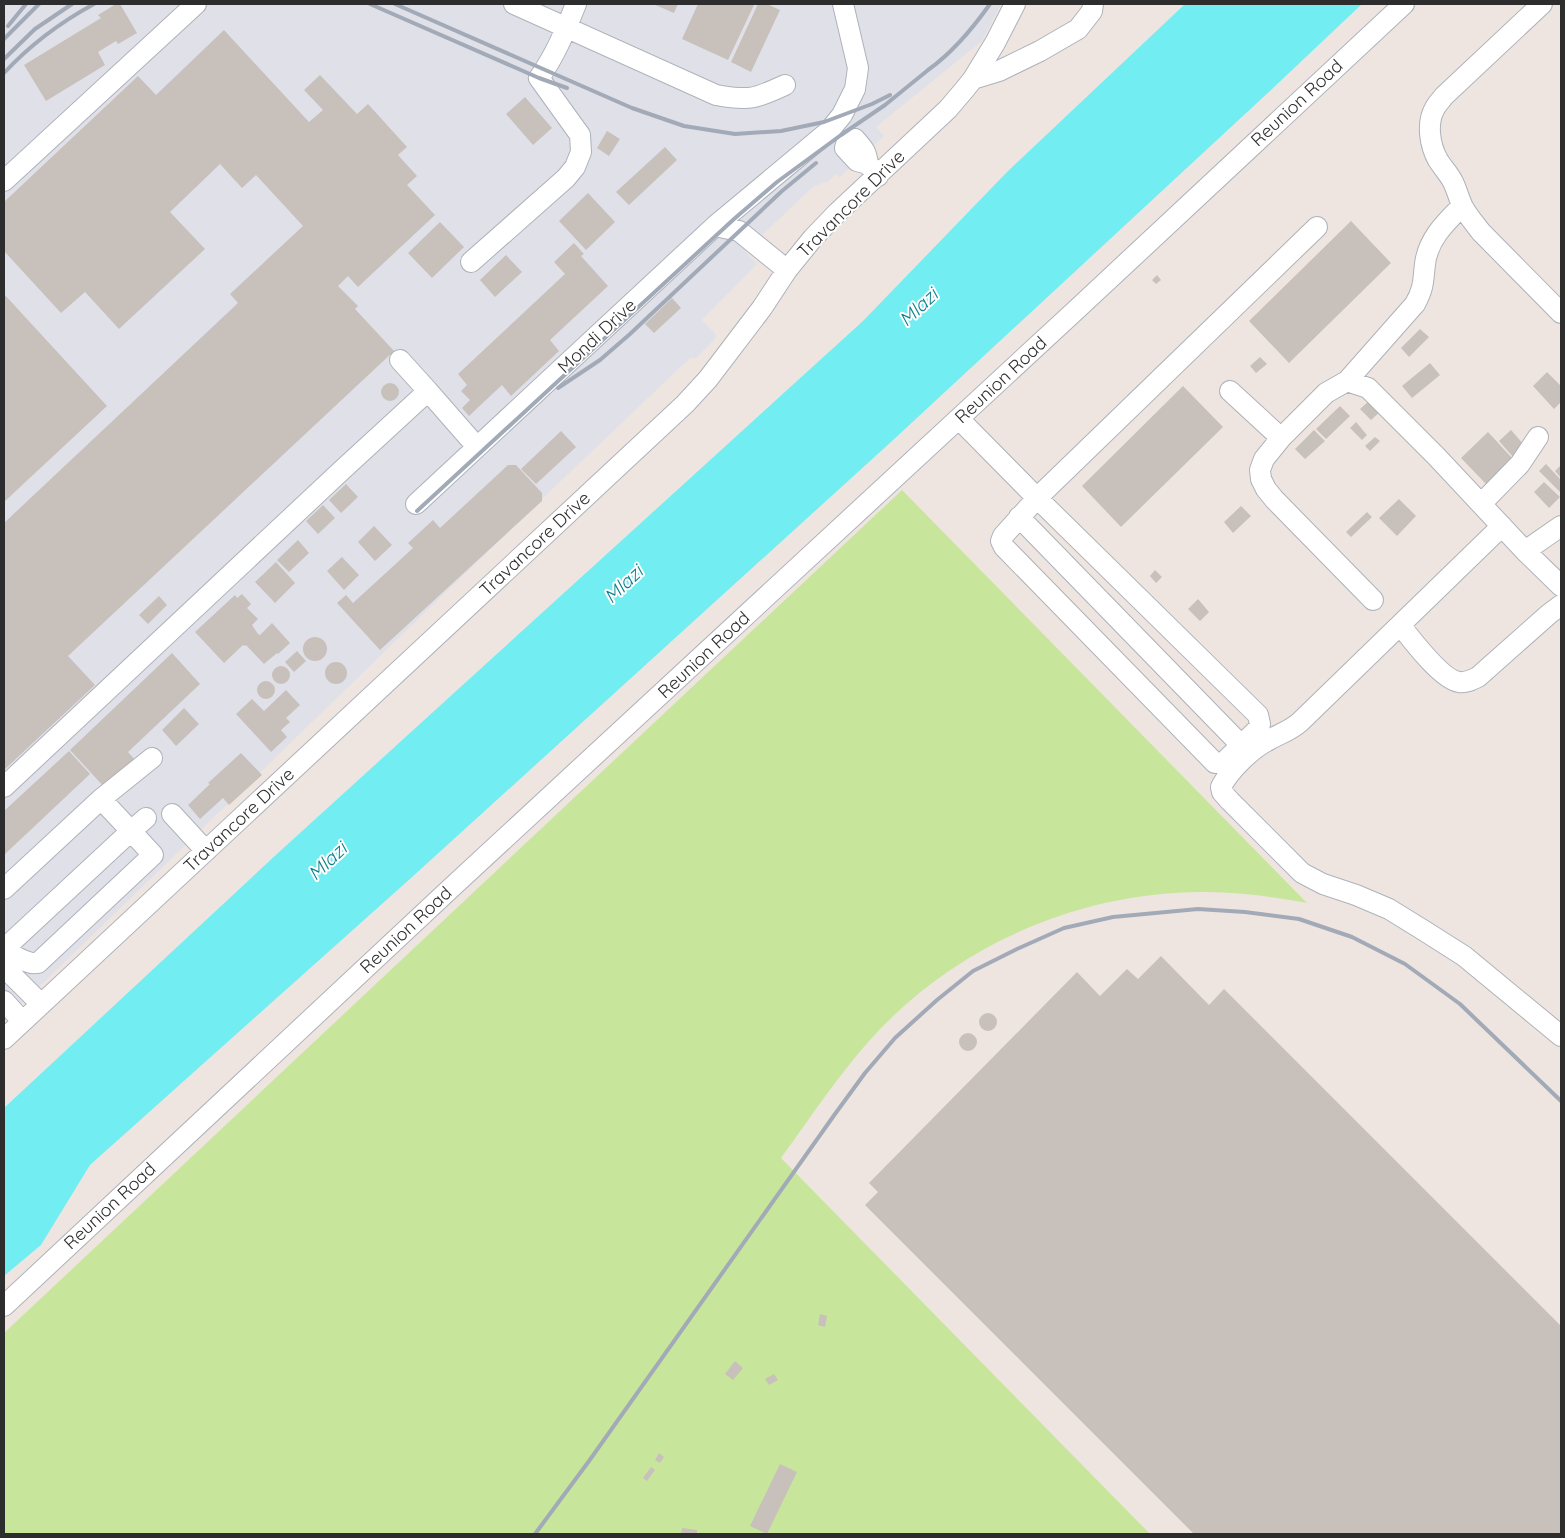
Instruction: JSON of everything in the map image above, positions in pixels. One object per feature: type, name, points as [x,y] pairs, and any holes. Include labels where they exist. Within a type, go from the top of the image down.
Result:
[{"type":"street","points":[[4,181],[196,4]]},
{"type":"street","points":[[514,4],[716,95],[737,99],[752,98],[764,95],[785,85]]},
{"type":"street","points":[[471,262],[566,178],[575,167],[581,152],[580,135],[539,78],[566,28],[576,4]]},
{"type":"street","name":"Mondi Drive","points":[[416,504],[715,226],[833,126],[842,116],[855,89],[858,68],[843,4]]},
{"type":"street","name":"Travancore Drive","points":[[4,1039],[685,404],[708,379],[762,308],[787,270],[873,170],[948,109],[973,79],[995,43],[1014,4]]},
{"type":"street","points":[[973,79],[999,71],[1040,51],[1078,29],[1092,11],[1093,4]]},
{"type":"street","name":"Reunion Road","points":[[4,1306],[451,888],[960,419],[1404,4]]},
{"type":"street","points":[[1542,4],[1444,96],[1434,109],[1430,132],[1432,146],[1438,160],[1458,191],[1462,206],[1481,232],[1561,313]]},
{"type":"street","points":[[833,126],[847,141],[845,148],[857,161],[873,170]]},
{"type":"street","points":[[1374,600],[1266,489],[1261,479],[1260,470],[1264,459],[1281,438],[1326,394],[1348,381],[1415,304],[1422,292],[1425,264],[1433,238],[1446,221],[1462,206]]},
{"type":"street","points":[[715,226],[739,231],[787,270]]},
{"type":"street","points":[[960,419],[1037,498],[1258,715],[1259,728],[1223,763],[1215,763],[1004,547],[1001,538],[1037,498],[1317,227]]},
{"type":"street","points":[[400,360],[476,447]]},
{"type":"street","points":[[1348,381],[1368,388],[1561,586]]},
{"type":"street","points":[[4,787],[428,391]]},
{"type":"street","points":[[1230,391],[1281,438]]},
{"type":"street","points":[[1481,504],[1520,464],[1538,437]]},
{"type":"street","points":[[1019,517],[1241,746]]},
{"type":"street","points":[[1502,526],[1300,722],[1256,748],[1224,781],[1221,787],[1222,792],[1302,873],[1323,884],[1356,895],[1388,909],[1423,930],[1464,956],[1561,1036]]},
{"type":"street","points":[[1525,551],[1561,526]]},
{"type":"street","points":[[1400,626],[1441,672],[1450,679],[1460,682],[1470,681],[1478,677],[1561,605]]},
{"type":"street","points":[[1106,650],[1149,608]]},
{"type":"street","points":[[4,889],[101,799],[152,758]]},
{"type":"street","points":[[101,799],[131,831],[160,848],[38,963],[28,962],[4,949],[131,831],[146,818]]},
{"type":"street","points":[[172,814],[206,851]]},
{"type":"street","points":[[4,967],[41,1004]]},
{"type":"street","points":[[4,1001],[22,1022]]},
{"type":"shaded area","points":[[4,4],[1001,4],[982,41],[876,127],[884,136],[840,177],[836,174],[829,181],[814,186],[745,251],[757,264],[702,320],[714,332],[716,336],[714,340],[696,358],[690,358],[543,498],[4,1021]]},
{"type":"green space","points":[[902,490],[1307,903],[1231,893],[1159,894],[1112,901],[1066,914],[1022,930],[980,952],[940,977],[903,1007],[870,1040],[846,1068],[781,1158],[1150,1534],[4,1534],[4,1333]]},
{"type":"water","name":"Mlazi","points":[[1185,4],[1362,4],[891,442],[411,878],[90,1165],[41,1245],[4,1276],[4,1108],[278,853],[863,321],[1007,172]]},
{"type":"building","points":[[116,4],[120,4],[137,33],[118,44],[116,41],[98,52],[105,65],[46,101],[24,65],[101,18],[98,15]]},
{"type":"building","points":[[653,4],[678,4],[674,13]]},
{"type":"building","points":[[698,4],[754,5],[728,60],[682,39]]},
{"type":"building","points":[[758,4],[767,4],[780,10],[751,72],[731,62]]},
{"type":"building","points":[[224,30],[309,122],[323,110],[304,90],[320,75],[357,114],[368,104],[407,147],[398,155],[417,176],[407,185],[435,215],[358,287],[348,276],[338,286],[358,306],[355,309],[394,351],[68,656],[95,685],[4,770],[4,523],[238,303],[230,294],[303,226],[256,175],[242,188],[220,164],[170,212],[205,249],[119,329],[85,292],[61,313],[4,251],[4,202],[138,76],[156,95]]},
{"type":"building","points":[[525,97],[552,128],[533,145],[506,114]]},
{"type":"building","points":[[607,131],[620,139],[609,156],[597,148]]},
{"type":"building","points":[[665,147],[677,160],[629,205],[616,192]]},
{"type":"building","points":[[588,193],[615,222],[586,250],[559,221]]},
{"type":"building","points":[[1351,221],[1391,263],[1289,363],[1249,321]]},
{"type":"building","points":[[440,222],[464,247],[432,278],[408,253]]},
{"type":"building","points":[[574,243],[584,254],[581,256],[608,286],[550,340],[559,351],[511,396],[502,385],[469,416],[462,408],[470,400],[461,391],[467,385],[458,374],[565,274],[554,262]]},
{"type":"building","points":[[506,255],[522,272],[495,297],[480,280]]},
{"type":"building","points":[[1157,275],[1161,280],[1156,284],[1152,280]]},
{"type":"building","points":[[4,294],[107,406],[4,502]]},
{"type":"building","points":[[672,298],[681,308],[654,333],[645,324]]},
{"type":"building","points":[[1420,329],[1429,337],[1409,357],[1401,348]]},
{"type":"building","points":[[1260,357],[1267,364],[1256,373],[1250,366]]},
{"type":"building","points":[[1430,363],[1440,375],[1412,398],[1402,386]]},
{"type":"building","points":[[1547,372],[1561,386],[1561,402],[1554,409],[1533,386]]},
{"type":"building","points":[[390,383],[398,388],[399,392],[394,400],[390,401],[382,396],[381,392],[386,384]]},
{"type":"building","points":[[1183,386],[1223,427],[1121,527],[1082,486]]},
{"type":"building","points":[[1370,400],[1381,411],[1371,420],[1360,409]]},
{"type":"building","points":[[1340,406],[1350,416],[1326,439],[1316,429]]},
{"type":"building","points":[[1356,422],[1367,435],[1362,440],[1350,428]]},
{"type":"building","points":[[1314,430],[1325,441],[1305,459],[1295,449]]},
{"type":"building","points":[[1511,430],[1525,446],[1513,457],[1499,441]]},
{"type":"building","points":[[561,431],[576,447],[536,484],[521,469]]},
{"type":"building","points":[[1488,432],[1513,459],[1486,484],[1461,458]]},
{"type":"building","points":[[1375,437],[1380,441],[1370,451],[1365,446]]},
{"type":"building","points":[[1546,464],[1561,480],[1561,493],[1539,471]]},
{"type":"building","points":[[508,465],[516,465],[542,493],[542,501],[380,650],[337,603],[346,595],[353,603],[413,548],[408,543],[433,520],[440,528]]},
{"type":"building","points":[[1561,465],[1561,478],[1555,471]]},
{"type":"building","points":[[1544,482],[1560,497],[1549,508],[1534,492]]},
{"type":"building","points":[[346,484],[358,497],[341,513],[329,500]]},
{"type":"building","points":[[1399,499],[1416,516],[1397,536],[1379,518]]},
{"type":"building","points":[[323,505],[335,518],[318,534],[306,521]]},
{"type":"building","points":[[1241,506],[1251,516],[1233,533],[1224,522]]},
{"type":"building","points":[[1367,512],[1372,517],[1351,537],[1346,532]]},
{"type":"building","points":[[374,526],[392,545],[375,561],[358,542]]},
{"type":"building","points":[[298,540],[309,553],[289,572],[277,560]]},
{"type":"building","points":[[342,557],[359,575],[344,590],[327,571]]},
{"type":"building","points":[[276,562],[295,583],[275,603],[255,582]]},
{"type":"building","points":[[1155,570],[1162,577],[1156,583],[1150,576]]},
{"type":"building","points":[[242,594],[251,604],[247,608],[258,619],[252,625],[258,634],[260,635],[272,623],[290,643],[264,664],[246,645],[243,645],[224,663],[195,632],[235,595],[237,598]]},
{"type":"building","points":[[159,596],[167,605],[148,624],[139,615]]},
{"type":"building","points":[[1198,599],[1209,612],[1200,621],[1188,609]]},
{"type":"building","points":[[315,637],[323,641],[327,649],[323,657],[315,661],[307,657],[303,649],[307,641]]},
{"type":"building","points":[[297,651],[306,661],[294,672],[285,662]]},
{"type":"building","points":[[172,653],[200,684],[128,752],[135,760],[105,788],[70,750]]},
{"type":"building","points":[[332,662],[340,662],[347,669],[347,677],[340,684],[332,684],[325,677],[325,669]]},
{"type":"building","points":[[281,666],[287,669],[290,675],[287,681],[281,684],[275,681],[272,675],[275,669]]},
{"type":"building","points":[[262,681],[270,681],[275,686],[273,697],[262,699],[257,694],[257,686]]},
{"type":"building","points":[[286,690],[300,705],[286,718],[290,722],[281,730],[287,737],[271,752],[236,714],[252,699],[264,711]]},
{"type":"building","points":[[184,708],[199,724],[176,746],[162,730]]},
{"type":"building","points":[[69,751],[90,774],[4,855],[4,811]]},
{"type":"building","points":[[241,753],[262,775],[229,805],[223,798],[200,819],[188,805],[210,784],[208,783]]},
{"type":"building","points":[[1161,956],[1209,1005],[1224,989],[1561,1326],[1561,1534],[1194,1534],[865,1205],[878,1192],[869,1183],[1077,972],[1100,996],[1127,969],[1138,979]]},
{"type":"building","points":[[984,1013],[992,1013],[997,1018],[995,1029],[984,1031],[979,1026],[979,1018]]},
{"type":"building","points":[[968,1033],[976,1038],[977,1042],[972,1050],[968,1051],[960,1046],[959,1042],[964,1034]]},
{"type":"building","points":[[820,1314],[827,1316],[825,1327],[818,1325]]},
{"type":"building","points":[[735,1361],[743,1368],[733,1380],[725,1374]]},
{"type":"building","points":[[774,1374],[778,1380],[769,1385],[765,1379]]},
{"type":"building","points":[[659,1453],[664,1457],[660,1463],[655,1460]]},
{"type":"building","points":[[780,1464],[797,1472],[767,1534],[750,1526]]},
{"type":"building","points":[[651,1467],[655,1470],[647,1481],[643,1478]]},
{"type":"building","points":[[682,1528],[697,1530],[697,1534],[681,1534]]},
{"type":"railway","points":[[8,26],[26,4]]},
{"type":"railway","points":[[4,39],[39,4]]},
{"type":"railway","points":[[4,59],[35,29],[72,4]]},
{"type":"railway","points":[[4,73],[46,35],[94,4]]},
{"type":"railway","points":[[370,4],[539,78],[567,88]]},
{"type":"railway","points":[[395,4],[632,108],[684,126],[735,134],[781,131],[824,122],[872,104],[890,95]]},
{"type":"railway","points":[[928,70],[962,40],[990,4]]},
{"type":"railway","points":[[417,511],[734,219],[777,182],[885,105],[933,66]]},
{"type":"railway","points":[[558,388],[600,360],[630,334],[782,191],[816,163]]},
{"type":"railway","points":[[535,1534],[589,1461],[835,1114],[865,1073],[895,1038],[973,971],[1064,928],[1113,917],[1198,909],[1245,912],[1299,919],[1352,937],[1405,964],[1460,1004],[1561,1101]]}]
